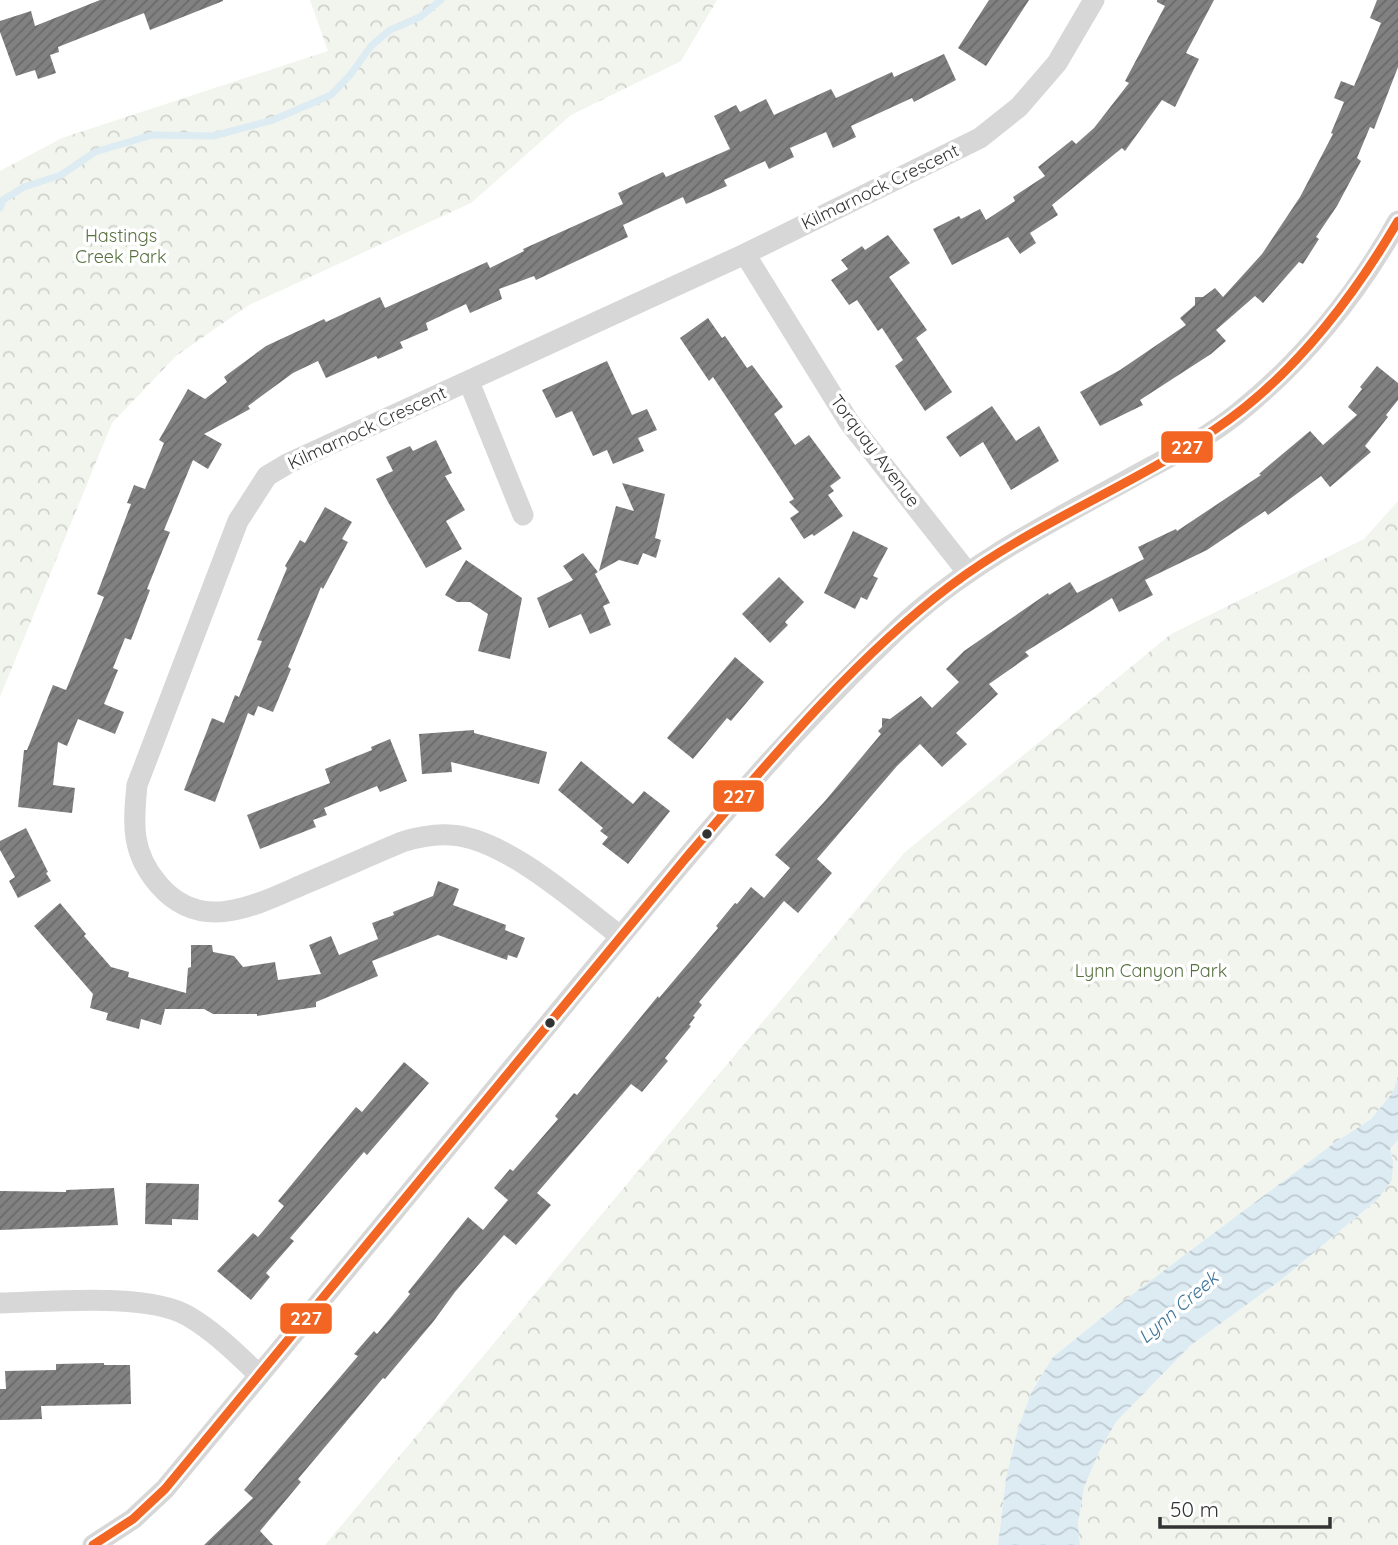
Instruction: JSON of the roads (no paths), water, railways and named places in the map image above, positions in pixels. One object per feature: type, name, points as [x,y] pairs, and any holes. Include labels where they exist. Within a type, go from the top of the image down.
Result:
[{"type":"street","name":"Kilmarnock Crescent","points":[[620,936],[531,869],[481,841],[452,835],[421,836],[402,842],[248,908],[221,912],[200,911],[182,906],[169,896],[150,874],[138,851],[133,822],[137,785],[225,552],[250,500],[267,476],[287,464],[744,254],[980,138],[1019,107],[1056,63],[1094,0]]},
{"type":"street","points":[[93,1545],[133,1519],[165,1489],[620,936],[749,786],[901,626],[968,573],[1044,526],[1181,450],[1237,414],[1300,358],[1332,320],[1375,263],[1398,221]]},
{"type":"street","name":"Torquay Avenue","points":[[744,254],[849,422],[968,573]]},
{"type":"street","points":[[469,382],[523,515]]},
{"type":"street","points":[[0,1303],[144,1301],[186,1315],[259,1374]]},
{"type":"water","name":"Lynn Creek","points":[[1398,1076],[1398,1140],[1390,1149],[1393,1161],[1392,1180],[1377,1200],[1281,1280],[1191,1345],[1116,1422],[1084,1487],[1078,1523],[1080,1545],[998,1545],[1006,1478],[1018,1429],[1031,1393],[1053,1357],[1203,1241],[1334,1143],[1371,1119],[1393,1092]]},
{"type":"waterway","points":[[0,208],[3,200],[24,187],[61,175],[95,152],[152,135],[213,136],[273,120],[331,95],[351,74],[371,46],[390,30],[420,17],[441,0]]},
{"type":"park label","name":"Hastings Creek Park","points":[[121,246]]},
{"type":"park label","name":"Lynn Canyon Park","points":[[1151,971]]}]
